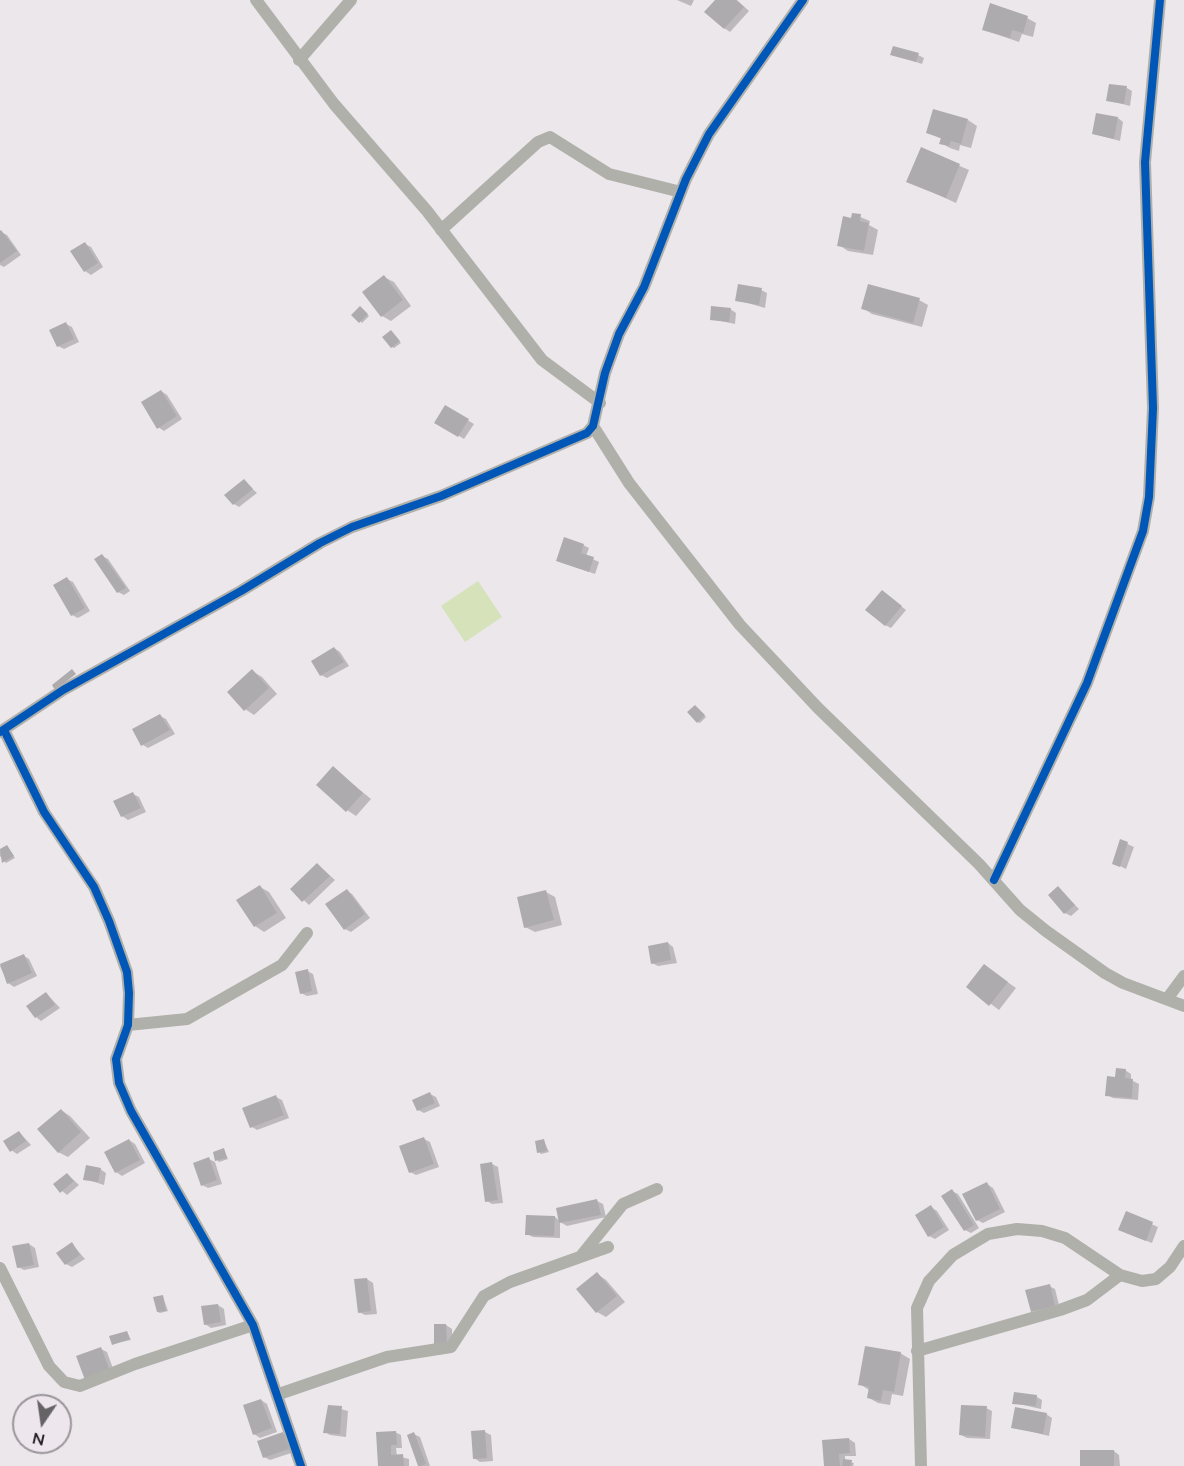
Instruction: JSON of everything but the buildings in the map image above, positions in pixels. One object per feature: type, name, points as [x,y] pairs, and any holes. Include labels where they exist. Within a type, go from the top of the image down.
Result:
[{"type":"street","points":[[256,0],[299,60],[441,230],[542,360],[600,403]]},
{"type":"street","points":[[299,60],[351,0]]},
{"type":"street","points":[[302,1466],[279,1394],[253,1325],[119,1083],[116,1059],[128,1025],[127,972],[109,921],[94,887],[44,812],[2,731],[63,690],[241,591],[320,543],[352,527],[441,496],[587,433],[593,426],[605,373],[619,334],[644,287],[681,192],[709,134],[803,0]]},
{"type":"street","points":[[994,880],[1087,682],[1143,531],[1149,497],[1154,408],[1145,162],[1160,0]]},
{"type":"street","points":[[441,230],[538,142],[549,137],[609,174],[681,192]]},
{"type":"street","points":[[593,426],[629,483],[740,625],[818,708],[994,880],[1020,910],[1082,958],[1123,983],[1184,1006]]},
{"type":"street","points":[[128,1025],[187,1019],[282,965],[308,933]]},
{"type":"street","points":[[1167,999],[1184,976]]},
{"type":"street","points":[[580,1257],[623,1204],[657,1189]]},
{"type":"street","points":[[921,1466],[917,1308],[929,1281],[953,1255],[988,1234],[1017,1229],[1042,1231],[1065,1238],[1120,1275],[1142,1281],[1156,1279],[1170,1267],[1184,1246]]},
{"type":"street","points":[[279,1394],[387,1357],[451,1347],[484,1296],[510,1282],[608,1247]]},
{"type":"street","points":[[0,1268],[49,1366],[64,1382],[80,1386],[253,1325]]},
{"type":"street","points":[[917,1351],[1060,1310],[1087,1300],[1120,1275]]},
{"type":"green space","points":[[478,581],[502,617],[465,642],[441,606]]},
{"type":"cycle path","points":[[0,732],[63,690],[241,591],[320,543],[352,527],[441,496],[587,433],[593,426],[605,373],[619,334],[644,287],[686,179],[709,134],[803,0]]},
{"type":"cycle path","points":[[994,880],[1087,683],[1143,531],[1149,497],[1153,408],[1145,162],[1160,0]]},
{"type":"cycle path","points":[[4,730],[44,812],[94,887],[109,921],[127,972],[129,993],[128,1025],[116,1059],[119,1083],[131,1111],[253,1325],[301,1466]]}]
